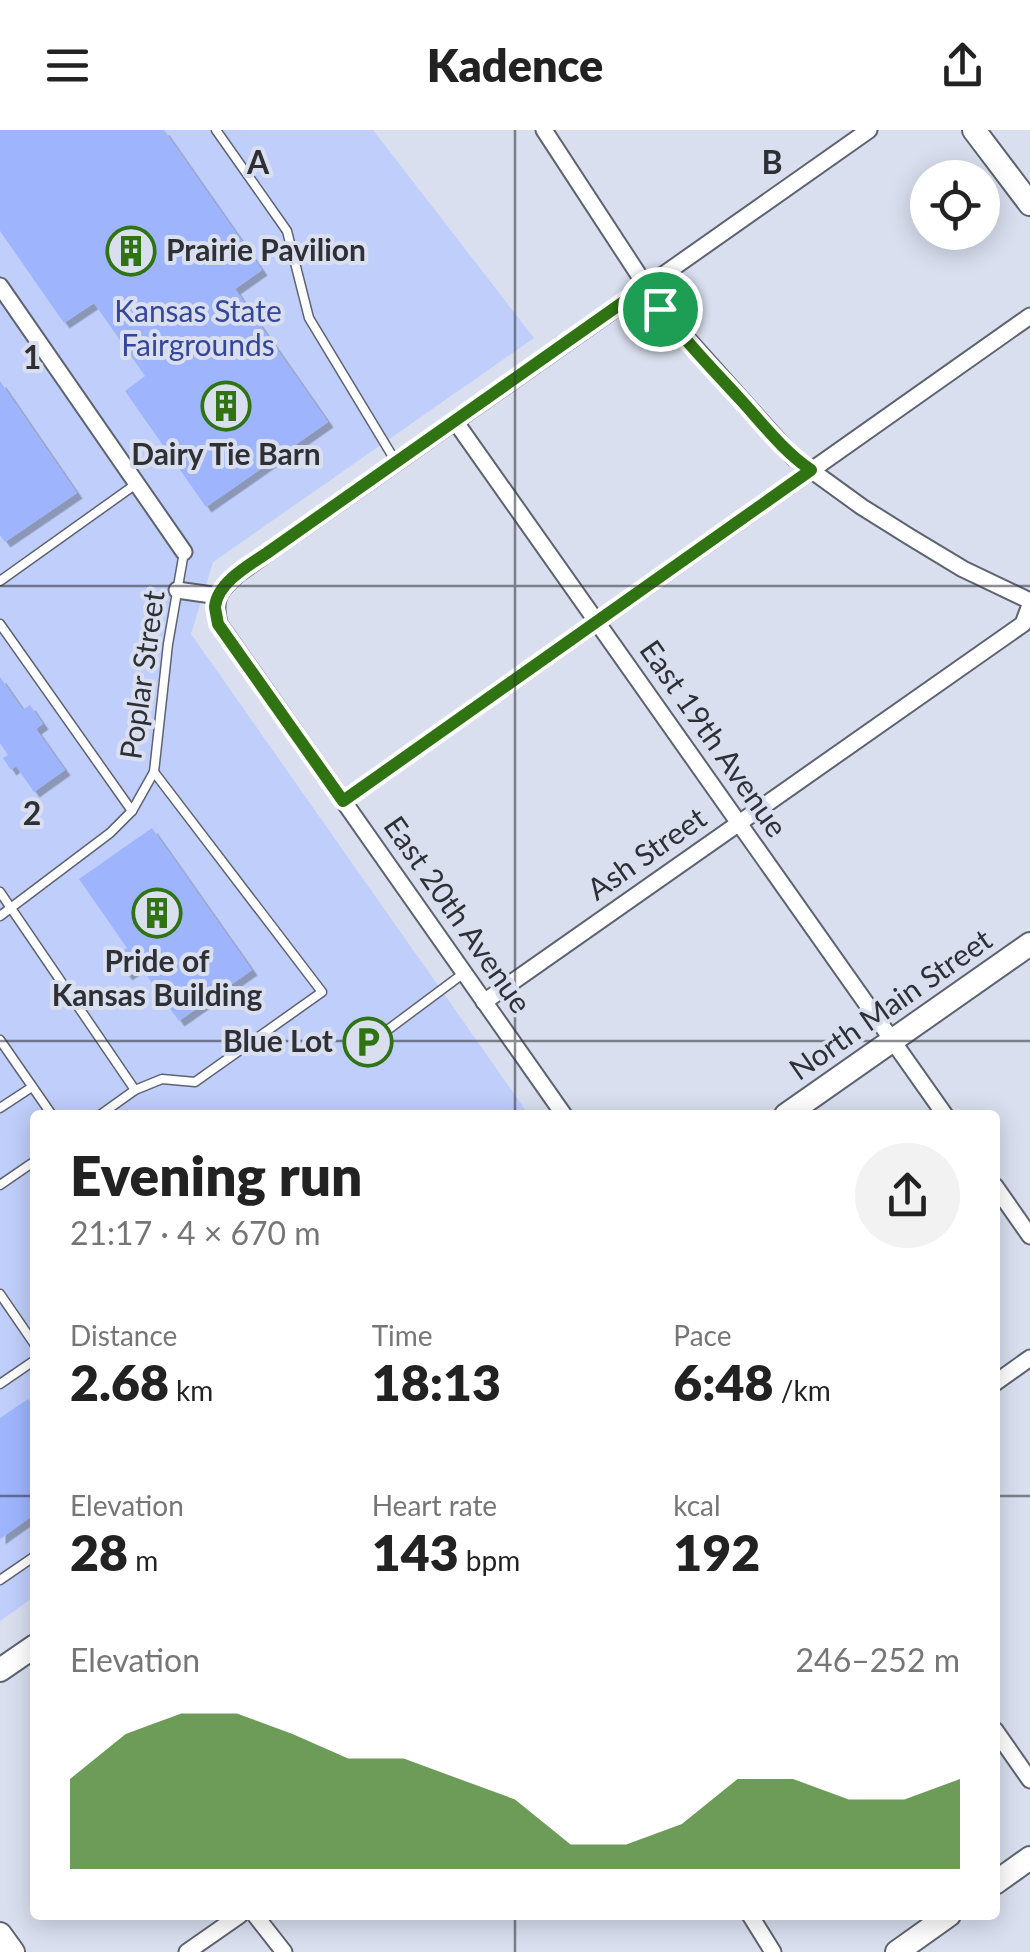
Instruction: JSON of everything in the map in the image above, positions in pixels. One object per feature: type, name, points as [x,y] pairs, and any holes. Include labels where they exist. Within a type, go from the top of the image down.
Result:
[{"type":"main road","points":[[974,130],[1030,204]]},
{"type":"main road","name":"North Main Street","points":[[793,1110],[1030,944]]},
{"type":"main road","points":[[0,1670],[30,1649]]},
{"type":"main road","points":[[1000,1879],[1030,1858]]},
{"type":"main road","points":[[897,1952],[942,1920]]},
{"type":"main road","points":[[0,1934],[13,1952]]},
{"type":"street","points":[[544,130],[660,309],[792,457],[910,537],[1030,603]]},
{"type":"street","points":[[177,590],[219,596],[238,574],[869,130]]},
{"type":"street","points":[[0,286],[184,552]]},
{"type":"street","points":[[343,801],[1030,316]]},
{"type":"street","name":"East 19th Avenue","points":[[455,421],[941,1110]]},
{"type":"street","name":"East 20th Avenue","points":[[219,596],[215,608],[218,624],[560,1110]]},
{"type":"street","name":"Ash Street","points":[[484,1002],[1022,624],[1030,603]]},
{"type":"street","points":[[1000,1193],[1030,1236]]},
{"type":"street","points":[[1000,1379],[1030,1358]]},
{"type":"street","points":[[1000,1737],[1030,1780]]},
{"type":"street","points":[[187,1952],[233,1920]]},
{"type":"street","points":[[259,1920],[284,1952]]},
{"type":"street","points":[[753,1920],[773,1952]]},
{"type":"lane","points":[[216,130],[287,230],[310,318],[396,462]]},
{"type":"lane","points":[[0,581],[136,484]]},
{"type":"lane","name":"Poplar Street","points":[[0,916],[110,833],[132,811],[154,772],[168,644],[184,552]]},
{"type":"lane","points":[[0,624],[132,811]]},
{"type":"lane","points":[[107,1110],[135,1090],[162,1079],[195,1082],[322,992],[154,772]]},
{"type":"lane","points":[[0,892],[135,1090]]},
{"type":"lane","points":[[362,1049],[464,973]]},
{"type":"lane","points":[[0,1040],[48,1110]]},
{"type":"lane","points":[[0,1108],[32,1087]]},
{"type":"lane","points":[[0,1185],[30,1164]]},
{"type":"lane","points":[[0,1294],[30,1338]]},
{"type":"lane","points":[[0,1384],[30,1363]]},
{"type":"lane","points":[[0,1580],[30,1559]]},
{"type":"green space","name":"Kansas State Fairgrounds","points":[[0,130],[373,130],[534,338],[213,562],[191,634],[525,1110],[30,1110],[30,1600],[0,1621]]},
{"type":"building","name":"Prairie Pavilion","points":[[0,130],[164,130],[262,270],[235,289],[328,422],[206,507],[125,391],[145,376],[94,303],[64,323],[0,231]]},
{"type":"building","points":[[0,381],[77,493],[5,542],[0,535]]},
{"type":"building","points":[[0,677],[23,710],[30,705],[43,724],[36,729],[65,770],[34,792],[16,766],[11,770],[3,758],[8,755],[0,743]]},
{"type":"building","name":"Pride of Kansas Building","points":[[152,828],[252,970],[179,1021],[140,966],[127,975],[114,957],[127,948],[79,879]]},
{"type":"building","points":[[28,1399],[30,1402],[30,1518],[0,1539],[0,1418]]},
{"type":"place","name":"Prairie Pavilion","points":[[131,251]]},
{"type":"place","name":"Dairy Tie Barn","points":[[226,406]]},
{"type":"place","name":"Pride of Kansas Building","points":[[157,913]]},
{"type":"place","name":"Blue Lot","points":[[368,1042]]},
{"type":"route","points":[[646,286],[660,309],[792,457],[811,470],[343,801],[218,624],[215,608],[219,596],[238,574],[646,286]]}]
